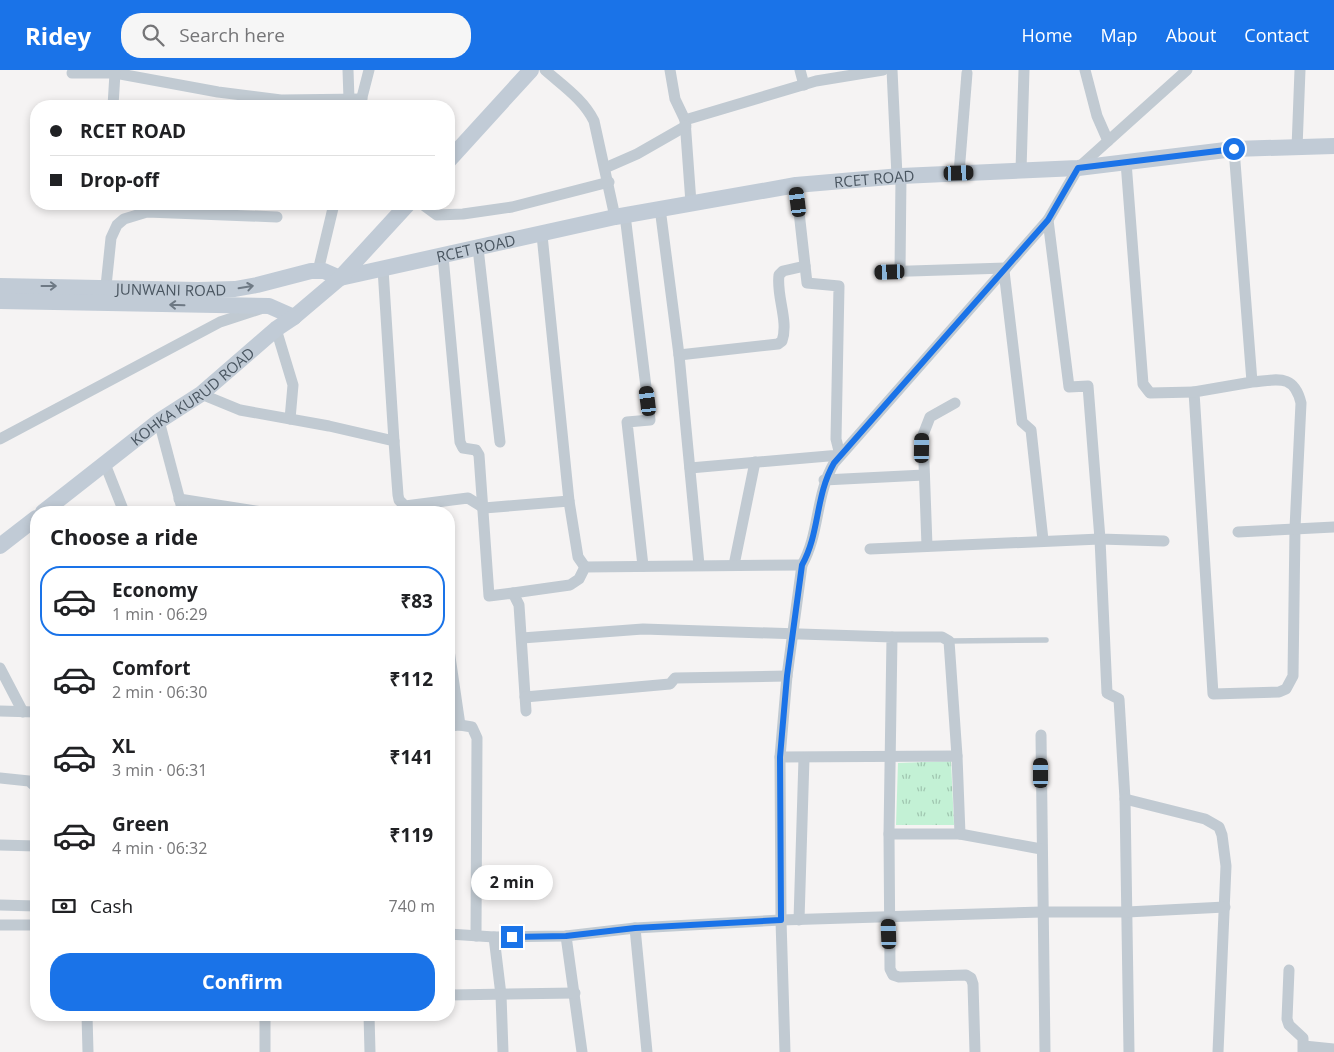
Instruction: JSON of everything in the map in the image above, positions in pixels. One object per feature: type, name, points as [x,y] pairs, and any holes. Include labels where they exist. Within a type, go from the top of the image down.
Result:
[{"type":"main road","points":[[455,153],[531,70]]},
{"type":"main road","name":"RCET ROAD","points":[[340,278],[542,235],[620,216],[796,186],[899,176],[1078,168],[1234,149],[1334,146]]},
{"type":"main road","name":"KOHKA KURUD ROAD","points":[[55,506],[159,421],[201,394],[276,329],[294,317],[340,278],[402,210]]},
{"type":"main road","name":"JUNWANI ROAD","points":[[0,286],[106,286],[198,290],[235,289],[318,271],[340,278]]},
{"type":"main road","points":[[269,306],[274,294],[288,277]]},
{"type":"main road","name":"JUNWANI ROAD","points":[[0,301],[269,306],[294,317]]},
{"type":"main road","name":"KOHKA KURUD ROAD","points":[[0,546],[30,526]]},
{"type":"street","points":[[348,70],[349,99]]},
{"type":"street","points":[[361,100],[368,70]]},
{"type":"street","points":[[545,70],[588,109],[594,121],[609,182],[620,216],[650,420],[627,422],[643,566]]},
{"type":"street","points":[[670,70],[675,100],[685,123],[691,203]]},
{"type":"street","points":[[800,70],[804,85]]},
{"type":"street","points":[[606,168],[637,154],[685,123],[804,85],[883,70]]},
{"type":"street","points":[[892,70],[899,176],[900,272]]},
{"type":"street","points":[[1021,170],[1024,70]]},
{"type":"street","points":[[1086,70],[1097,116],[1108,141]]},
{"type":"street","points":[[1297,148],[1300,70]]},
{"type":"street","points":[[785,1052],[781,920],[780,757],[787,676],[802,565],[810,551],[824,480],[840,456],[1048,220],[1078,168],[1184,71]]},
{"type":"street","points":[[113,100],[115,72]]},
{"type":"street","points":[[72,73],[115,72],[218,92],[281,100],[353,100]]},
{"type":"street","points":[[959,173],[967,73]]},
{"type":"street","points":[[1234,149],[1252,382]]},
{"type":"street","points":[[1126,162],[1143,384],[1150,393],[1194,392],[1252,382],[1283,379],[1290,382],[1299,394],[1301,403],[1295,528],[1291,683],[1286,689],[1278,692],[1212,694],[1194,392]]},
{"type":"street","points":[[431,210],[438,215],[463,214],[512,207],[609,182]]},
{"type":"street","points":[[796,186],[807,283],[839,286],[836,439],[840,456]]},
{"type":"street","points":[[660,208],[679,355],[699,565]]},
{"type":"street","points":[[106,286],[111,238],[117,225],[124,218],[147,212],[183,210]]},
{"type":"street","points":[[211,210],[278,217]]},
{"type":"street","points":[[318,271],[333,210]]},
{"type":"street","points":[[1048,220],[1069,387],[1088,386],[1100,539],[1107,693],[1120,699],[1125,799],[1129,1052]]},
{"type":"street","points":[[542,235],[569,501],[578,557],[585,566]]},
{"type":"street","points":[[478,248],[500,442]]},
{"type":"street","points":[[443,256],[460,442],[463,448],[476,450],[479,454],[489,596],[570,585],[579,579],[585,566]]},
{"type":"street","points":[[679,355],[772,346],[782,341],[784,329],[778,286],[779,275],[783,272],[805,266]]},
{"type":"street","points":[[383,269],[398,495],[402,504],[409,506],[468,498],[484,508],[569,501]]},
{"type":"street","points":[[879,272],[1005,270]]},
{"type":"street","points":[[1005,270],[1022,422],[1031,430],[1043,540]]},
{"type":"street","points":[[0,439],[220,322],[269,306]]},
{"type":"street","points":[[276,329],[293,385],[290,419]]},
{"type":"street","points":[[201,394],[240,410],[394,441]]},
{"type":"street","points":[[927,546],[922,435],[925,426],[938,411],[955,403]]},
{"type":"street","points":[[159,421],[182,506]]},
{"type":"street","points":[[690,468],[840,456]]},
{"type":"street","points":[[734,565],[755,462]]},
{"type":"street","points":[[105,464],[122,506]]},
{"type":"street","points":[[824,480],[924,475]]},
{"type":"street","points":[[180,499],[224,506]]},
{"type":"street","points":[[1238,532],[1334,527]]},
{"type":"street","points":[[870,549],[1043,540],[1164,541]]},
{"type":"street","points":[[585,566],[802,565]]},
{"type":"street","points":[[513,593],[519,605],[526,711]]},
{"type":"street","points":[[522,638],[643,629],[793,635],[942,637],[949,641],[960,834]]},
{"type":"street","points":[[892,637],[888,917],[890,969],[893,975],[966,975],[971,978],[973,984],[976,1052]]},
{"type":"street","points":[[0,668],[23,712]]},
{"type":"street","points":[[525,697],[670,684],[675,678],[787,676]]},
{"type":"street","points":[[0,711],[30,712]]},
{"type":"street","points":[[455,725],[472,727],[477,738],[476,936]]},
{"type":"street","points":[[1041,735],[1045,1052]]},
{"type":"street","points":[[780,757],[889,758],[957,756]]},
{"type":"street","points":[[800,920],[804,758]]},
{"type":"street","points":[[0,778],[30,782]]},
{"type":"street","points":[[1125,799],[1205,820],[1219,827],[1225,843],[1225,907],[1218,1052]]},
{"type":"street","points":[[889,834],[960,834],[1041,849]]},
{"type":"street","points":[[0,845],[30,846]]},
{"type":"street","points":[[0,905],[30,906]]},
{"type":"street","points":[[455,934],[494,937],[566,936],[635,928],[781,920],[1042,912],[1126,912],[1225,907]]},
{"type":"street","points":[[0,925],[30,925]]},
{"type":"street","points":[[635,928],[646,1024],[647,1052]]},
{"type":"street","points":[[566,936],[582,1052]]},
{"type":"street","points":[[494,937],[503,1052]]},
{"type":"street","points":[[1289,970],[1287,1019],[1289,1025],[1302,1035],[1304,1049],[1334,1049]]},
{"type":"street","points":[[455,995],[575,993]]},
{"type":"street","points":[[87,1021],[88,1052]]},
{"type":"street","points":[[265,1021],[265,1052]]},
{"type":"street","points":[[369,1021],[370,1052]]},
{"type":"lane","points":[[949,641],[1046,640]]},
{"type":"green space","points":[[951,761],[954,825],[896,825],[898,763]]},
{"type":"route","points":[[512,937],[566,936],[635,928],[781,920],[780,757],[787,676],[802,565],[810,551],[824,480],[834,463],[1048,220],[1078,168],[1234,149]]}]
